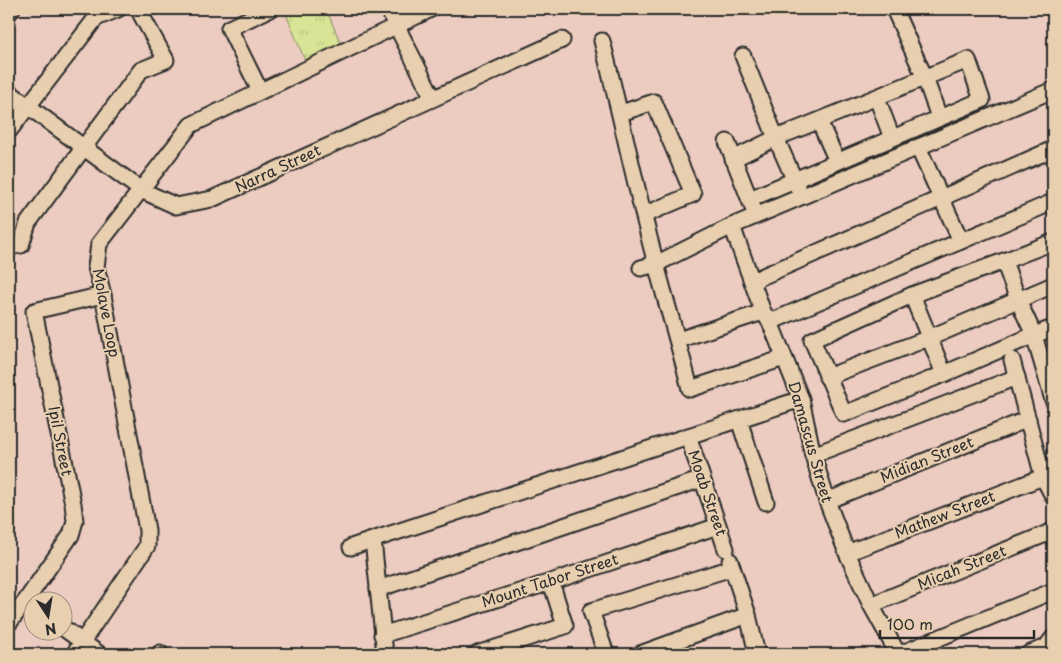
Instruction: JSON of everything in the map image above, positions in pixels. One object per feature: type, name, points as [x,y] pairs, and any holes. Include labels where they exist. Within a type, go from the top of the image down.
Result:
[{"type":"street","points":[[9,13],[12,9]]},
{"type":"street","points":[[9,130],[96,18],[118,9]]},
{"type":"street","points":[[9,247],[22,245],[28,223],[141,70],[166,60],[138,9]]},
{"type":"street","points":[[260,91],[229,28],[270,9]]},
{"type":"street","points":[[388,9],[433,98]]},
{"type":"street","name":"Molave Loop","points":[[79,648],[147,546],[147,530],[96,267],[99,244],[191,125],[430,9]]},
{"type":"street","points":[[894,9],[925,78],[939,117]]},
{"type":"street","name":"Narra Street","points":[[9,92],[141,190],[176,206],[212,199],[562,40]]},
{"type":"street","points":[[602,41],[621,113],[656,264],[690,389],[784,358]]},
{"type":"street","points":[[743,56],[802,197]]},
{"type":"street","points":[[733,159],[776,138],[968,60],[982,100],[750,200]]},
{"type":"street","points":[[641,268],[656,264],[732,226],[1053,90]]},
{"type":"street","points":[[877,98],[892,138]]},
{"type":"street","points":[[621,113],[654,102],[693,194],[644,214]]},
{"type":"street","points":[[820,121],[837,161]]},
{"type":"street","points":[[727,142],[756,216]]},
{"type":"street","points":[[918,147],[961,241]]},
{"type":"street","points":[[752,281],[1053,149]]},
{"type":"street","points":[[678,340],[767,317],[961,241],[1053,202]]},
{"type":"street","name":"Damascus Street","points":[[732,226],[752,281],[800,399],[813,455],[827,501],[847,553],[871,605],[899,654]]},
{"type":"street","points":[[1053,242],[912,295],[812,340],[844,414],[1053,328]]},
{"type":"street","points":[[1004,261],[1034,336],[1052,392]]},
{"type":"street","points":[[827,377],[930,338],[1053,285]]},
{"type":"street","points":[[912,295],[944,374]]},
{"type":"street","name":"Ipil Street","points":[[37,590],[71,535],[75,520],[34,311],[103,296]]},
{"type":"street","points":[[1012,360],[1043,477],[1053,496]]},
{"type":"street","points":[[813,455],[1016,376]]},
{"type":"street","points":[[351,546],[800,399]]},
{"type":"street","name":"Midian Street","points":[[827,501],[1028,418]]},
{"type":"street","points":[[739,420],[766,502]]},
{"type":"street","name":"Moab Street","points":[[688,436],[748,616],[757,654]]},
{"type":"street","name":"Mathew Street","points":[[847,553],[1043,477]]},
{"type":"street","points":[[378,589],[702,480]]},
{"type":"street","name":"Mount Tabor Street","points":[[382,635],[551,582],[718,526]]},
{"type":"street","name":"Micah Street","points":[[871,605],[1053,531]]},
{"type":"street","points":[[373,540],[385,654]]},
{"type":"street","points":[[606,654],[591,611],[729,560]]},
{"type":"street","points":[[477,654],[565,626],[551,582]]},
{"type":"street","points":[[899,654],[1053,591]]},
{"type":"street","name":"Ipil Street","points":[[9,622],[22,610]]},
{"type":"street","points":[[640,654],[748,616]]},
{"type":"street","points":[[1028,654],[1046,647],[1053,638]]},
{"type":"street","points":[[79,648],[99,654]]},
{"type":"green space","points":[[284,9],[326,9],[344,51],[308,68]]}]
